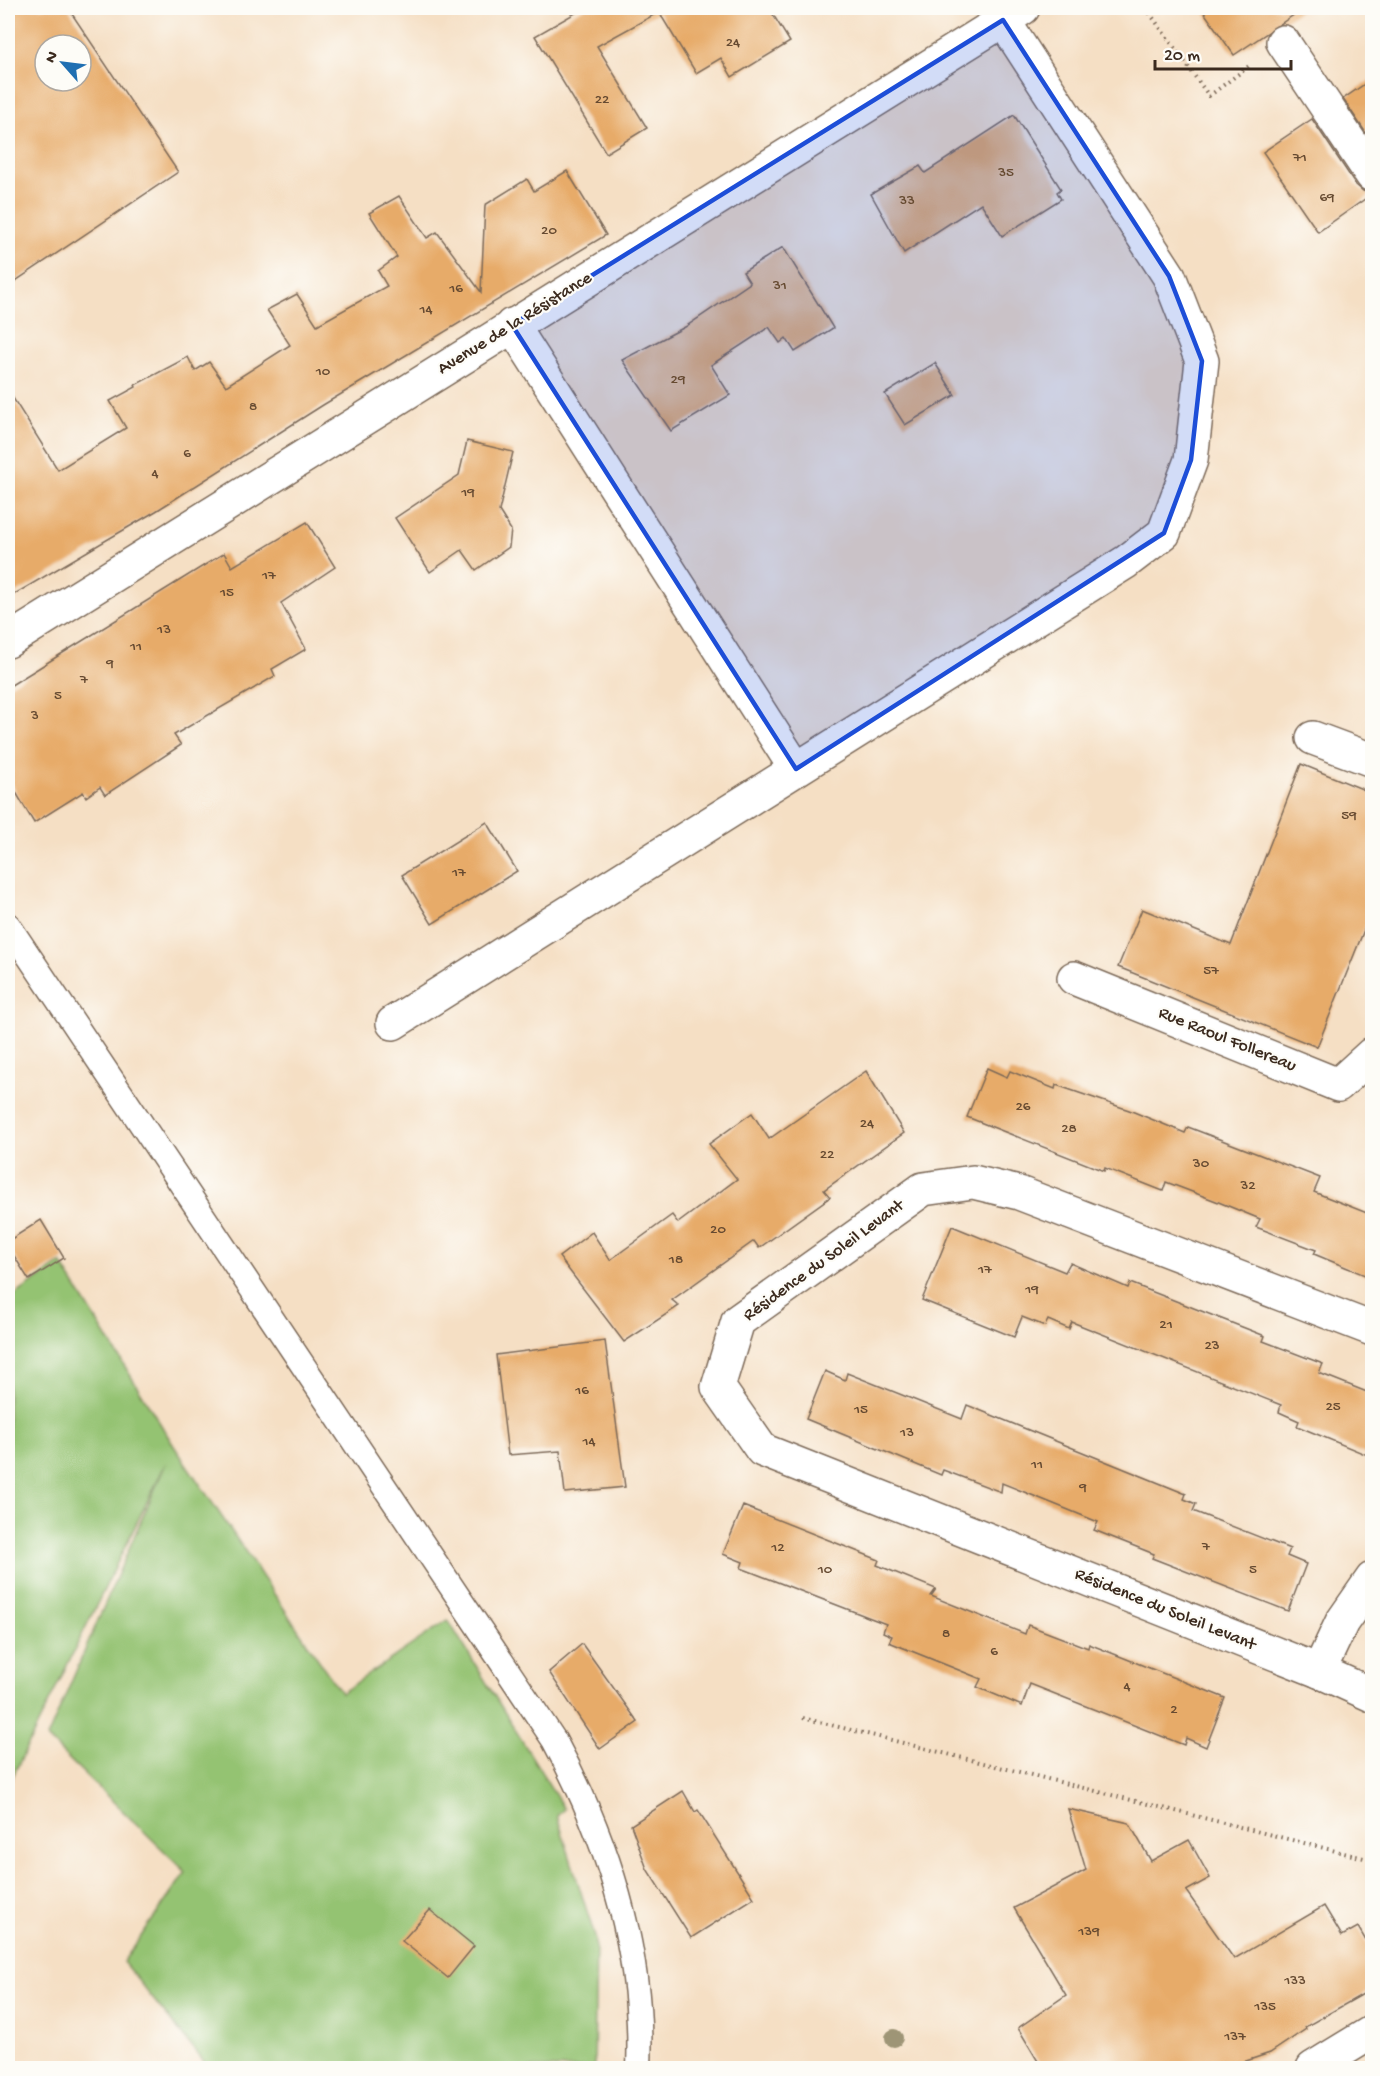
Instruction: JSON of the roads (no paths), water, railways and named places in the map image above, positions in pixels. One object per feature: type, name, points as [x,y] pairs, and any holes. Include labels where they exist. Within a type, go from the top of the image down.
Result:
[{"type":"street","name":"Avenue de la Résistance","points":[[8,641],[1013,14]]},
{"type":"street","points":[[393,1023],[1126,562],[1164,533],[1191,460],[1202,361],[1169,276],[1013,14]]},
{"type":"street","points":[[1283,42],[1372,175]]},
{"type":"street","points":[[512,325],[796,769]]},
{"type":"street","points":[[1313,738],[1372,760]]},
{"type":"street","name":"Rue Raoul Follereau","points":[[1074,978],[1338,1084],[1372,1054]]},
{"type":"street","name":"Résidence du Soleil Levant","points":[[1372,1329],[1019,1193],[974,1182],[923,1189],[738,1321],[717,1387],[762,1450],[1319,1671],[1372,1695]]},
{"type":"street","points":[[1319,1671],[1342,1622],[1372,1579]]},
{"type":"street","points":[[1313,2068],[1372,2032]]},
{"type":"lane","points":[[8,925],[554,1740],[585,1801],[600,1837],[627,1928],[637,1999],[639,2068]]}]
